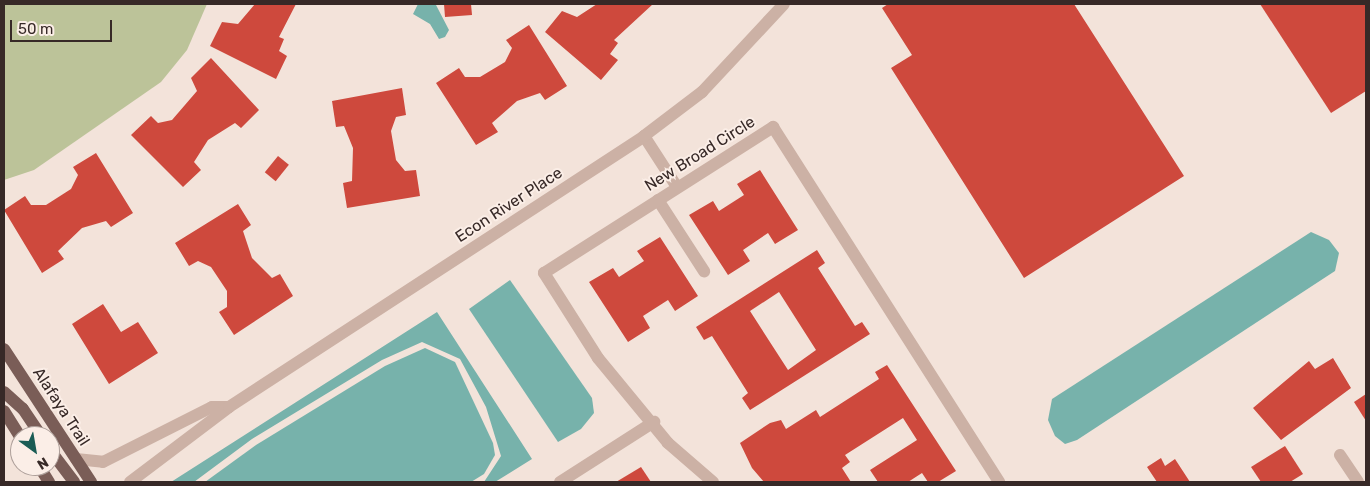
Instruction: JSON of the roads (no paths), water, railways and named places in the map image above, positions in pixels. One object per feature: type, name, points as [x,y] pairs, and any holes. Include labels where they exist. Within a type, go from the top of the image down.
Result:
[{"type":"main road","name":"Alafaya Trail","points":[[4,349],[91,482]]},
{"type":"main road","points":[[4,392],[23,410],[34,426]]},
{"type":"main road","points":[[4,412],[13,426]]},
{"type":"main road","points":[[60,463],[74,482]]},
{"type":"street","name":"Econ River Place","points":[[130,482],[229,407],[644,136],[702,92],[784,4]]},
{"type":"street","name":"New Broad Circle","points":[[713,482],[690,465],[598,358],[544,273],[773,127],[999,482]]},
{"type":"street","points":[[644,136],[677,187]]},
{"type":"street","points":[[658,200],[704,271]]},
{"type":"street","name":"Econ River Place","points":[[76,459],[103,462],[212,407],[229,407]]},
{"type":"street","points":[[560,482],[654,422]]},
{"type":"street","points":[[1340,455],[1358,482]]},
{"type":"water","points":[[418,4],[436,5],[449,30],[445,37],[439,39],[430,24],[413,14]]},
{"type":"water","points":[[1311,232],[1329,240],[1339,253],[1335,271],[1077,440],[1065,444],[1055,436],[1048,420],[1052,399]]},
{"type":"water","points":[[510,280],[592,398],[594,413],[581,429],[558,442],[469,309]]},
{"type":"water","points":[[437,312],[532,459],[495,482],[484,482],[501,456],[486,407],[460,359],[422,342],[382,360],[252,439],[194,482],[171,482]]},
{"type":"water","points":[[425,348],[455,362],[493,443],[495,455],[484,474],[471,482],[205,482],[256,445],[385,366]]}]
